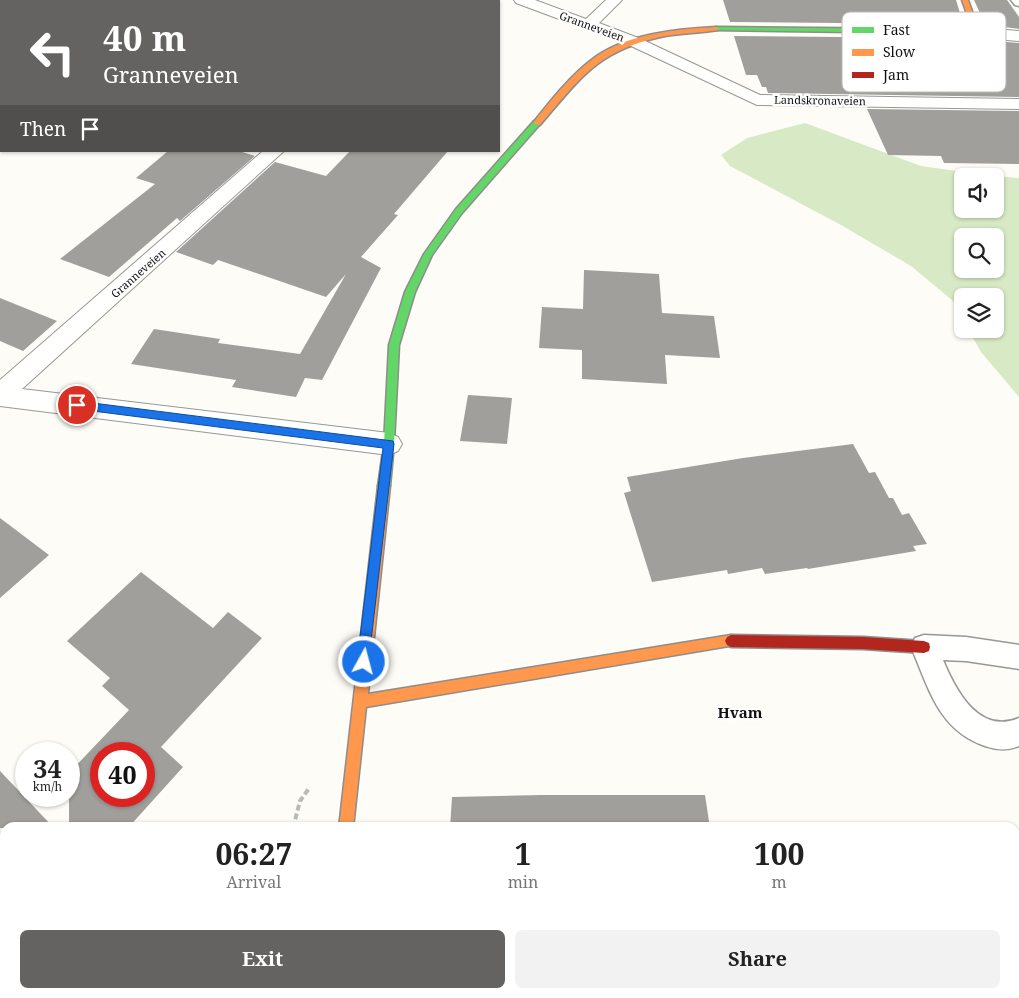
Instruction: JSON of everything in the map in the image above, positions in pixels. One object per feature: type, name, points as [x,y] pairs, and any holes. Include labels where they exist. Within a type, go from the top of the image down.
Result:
[{"type":"street","name":"Granneveien","points":[[521,0],[635,42]]},
{"type":"street","points":[[588,25],[615,0]]},
{"type":"street","points":[[965,0],[969,12]]},
{"type":"street","points":[[347,822],[389,444],[394,345],[410,292],[428,254],[459,211],[587,67],[615,50],[635,42],[672,32],[708,29],[842,31]]},
{"type":"street","points":[[1006,35],[1019,36]]},
{"type":"street","name":"Landskronaveien","points":[[635,42],[756,100],[1019,104]]},
{"type":"street","name":"Granneveien","points":[[0,395],[274,152]]},
{"type":"street","name":"Granneveien","points":[[0,395],[389,444]]},
{"type":"street","points":[[359,702],[732,641],[863,643],[924,648]]},
{"type":"lane","points":[[1016,662],[966,649],[924,648],[948,704],[960,717],[973,728],[989,734],[1002,737],[1019,732]]},
{"type":"path","points":[[295,822],[300,801],[310,787],[315,784]]},
{"type":"green space","points":[[805,123],[921,166],[954,171],[954,218],[1004,218],[1004,177],[1019,178],[1019,397],[981,352],[973,338],[1004,338],[1004,288],[954,288],[954,303],[911,266],[841,225],[730,166],[721,155],[747,138]]},
{"type":"building","points":[[723,0],[956,0],[960,12],[842,12],[842,23],[730,22]]},
{"type":"building","points":[[974,0],[1007,0],[1019,17],[1019,29],[1006,27],[1006,12],[980,12]]},
{"type":"building","points":[[734,36],[842,37],[842,92],[1006,92],[1006,42],[1019,43],[1019,97],[768,93],[766,87],[762,87],[757,75],[746,75]]},
{"type":"building","points":[[867,109],[1019,111],[1019,164],[944,163],[941,156],[888,155]]},
{"type":"building","points":[[167,152],[242,152],[255,156],[180,221],[177,218],[109,277],[60,259],[155,184],[136,178]]},
{"type":"building","points":[[349,152],[447,152],[394,214],[398,215],[361,257],[381,268],[322,380],[305,378],[296,397],[232,387],[236,380],[131,364],[154,329],[220,339],[218,343],[300,354],[346,274],[326,297],[218,260],[213,265],[176,252],[275,162],[326,176]]},
{"type":"building","points":[[584,270],[659,274],[662,313],[714,316],[720,358],[665,355],[667,384],[582,379],[582,350],[539,348],[542,307],[583,309]]},
{"type":"building","points":[[0,298],[57,321],[23,351],[0,341]]},
{"type":"building","points":[[468,395],[512,398],[507,444],[460,441]]},
{"type":"building","points":[[853,444],[869,473],[875,472],[889,498],[893,498],[902,515],[909,513],[927,544],[913,546],[916,551],[808,569],[765,574],[762,568],[728,574],[727,570],[652,582],[624,493],[631,491],[627,477],[743,458]]},
{"type":"building","points":[[0,518],[49,555],[0,598]]},
{"type":"building","points":[[141,572],[213,628],[228,612],[262,638],[161,747],[183,767],[155,798],[155,742],[99,742],[129,710],[102,686],[110,678],[67,641]]},
{"type":"building","points":[[90,751],[90,807],[147,807],[133,822],[69,822],[69,807],[80,807],[80,761]]},
{"type":"building","points":[[0,771],[15,787],[15,807],[34,807],[48,822],[0,822]]},
{"type":"building","points":[[705,795],[709,822],[450,822],[452,797]]},
{"type":"traffic: fast","points":[[716,29],[842,30]]},
{"type":"traffic: fast","points":[[384,486],[389,444],[394,345],[410,292],[428,254],[459,211],[537,123]]},
{"type":"traffic: slow","points":[[965,0],[969,12]]},
{"type":"traffic: slow","points":[[537,123],[586,68],[613,51],[647,38],[684,31],[716,29]]},
{"type":"traffic: slow","points":[[347,822],[384,486]]},
{"type":"traffic: slow","points":[[359,702],[731,641]]},
{"type":"traffic: jam","points":[[731,641],[863,643],[924,647]]},
{"type":"district","name":"Hvam","points":[[740,712]]},
{"type":"route","points":[[77,405],[389,444],[364,662]]}]
